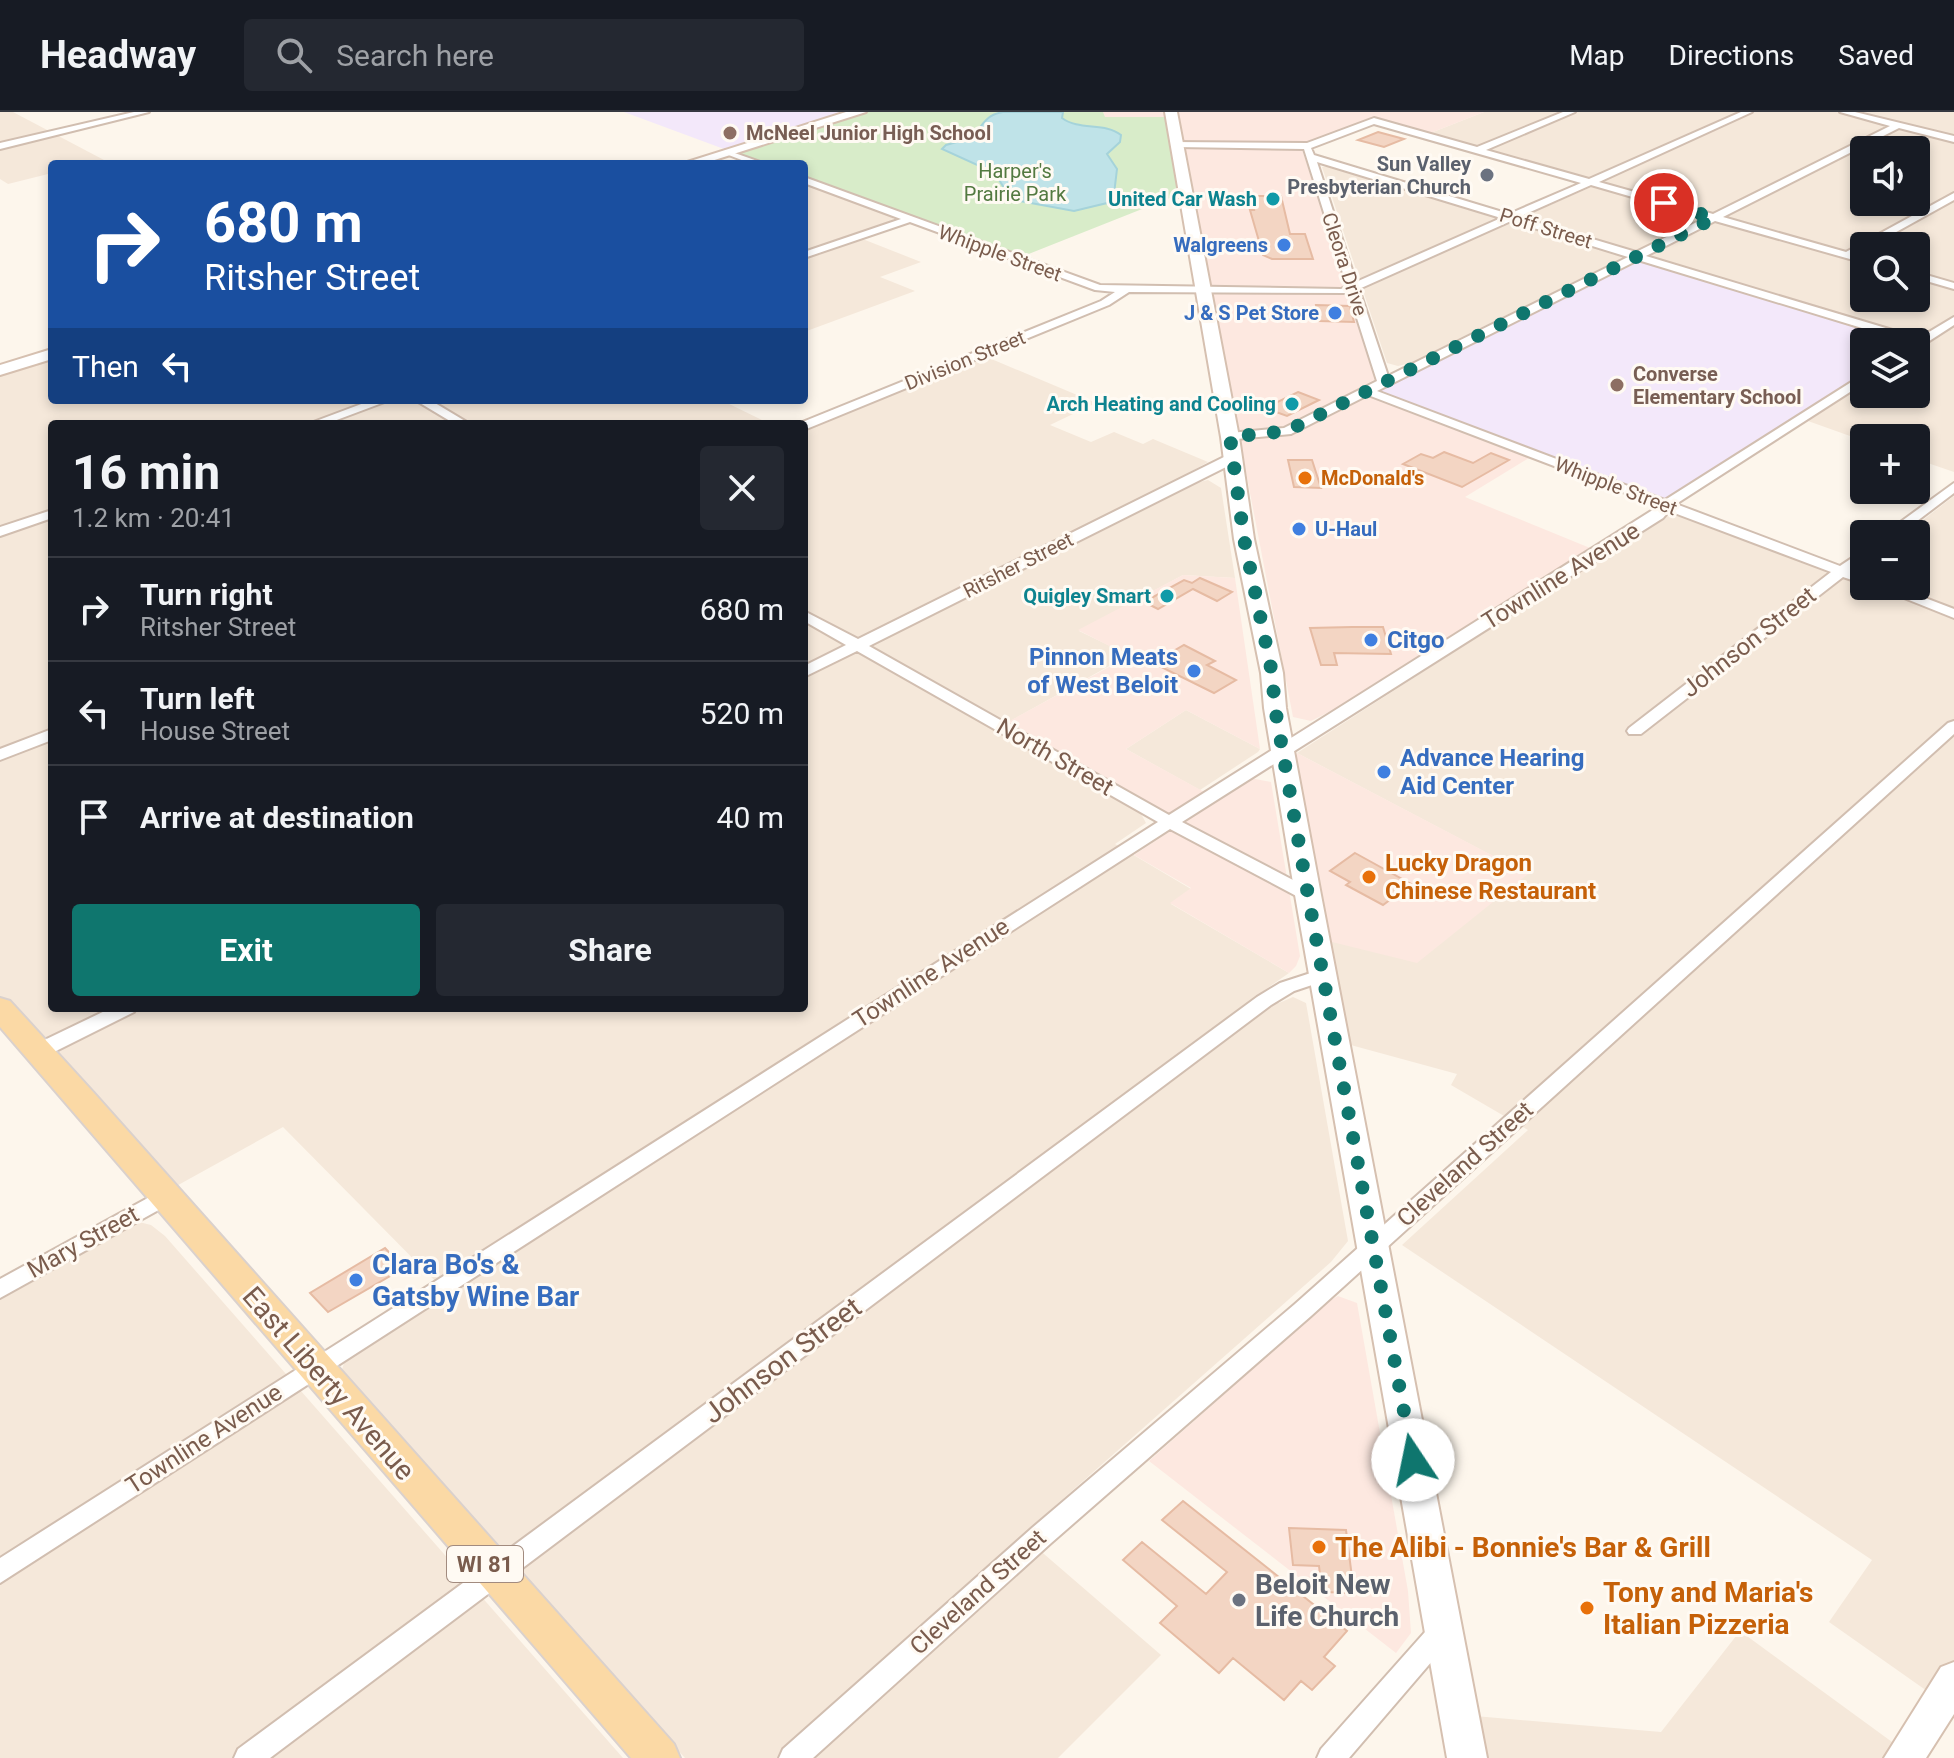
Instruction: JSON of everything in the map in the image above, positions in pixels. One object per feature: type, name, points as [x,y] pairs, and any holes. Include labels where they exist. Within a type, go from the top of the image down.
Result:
[{"type":"main road","points":[[702,160],[860,112]]},
{"type":"main road","points":[[1171,112],[1231,448],[1244,539],[1272,673],[1308,895],[1467,1758]]},
{"type":"main road","points":[[0,370],[48,355]]},
{"type":"main road","name":"East Liberty Avenue","points":[[0,1008],[317,1366],[494,1575],[659,1758]]},
{"type":"main road","points":[[1904,1758],[1954,1680]]},
{"type":"street","points":[[0,146],[145,112]]},
{"type":"street","points":[[1478,150],[1571,112]]},
{"type":"street","name":"Whipple Street","points":[[808,182],[1090,286],[1125,290],[1331,293],[1355,289],[1748,112]]},
{"type":"street","points":[[1844,112],[1954,139]]},
{"type":"street","points":[[1176,144],[1309,152],[1374,121],[1850,256]]},
{"type":"street","name":"Ritsher Street","points":[[808,670],[1231,448],[1287,431],[1899,125]]},
{"type":"street","points":[[729,152],[750,160]]},
{"type":"street","name":"Poff Street","points":[[1309,152],[1870,328]]},
{"type":"street","name":"Cleora Drive","points":[[1309,152],[1384,383]]},
{"type":"street","points":[[1847,255],[1954,196]]},
{"type":"street","points":[[808,254],[907,220]]},
{"type":"street","points":[[1930,279],[1954,286]]},
{"type":"street","name":"Division Street","points":[[808,424],[1105,303],[1125,290]]},
{"type":"street","points":[[1930,335],[1954,320]]},
{"type":"street","name":"Townline Avenue","points":[[0,1572],[1169,822],[1658,515],[1674,498],[1850,387]]},
{"type":"street","name":"Whipple Street","points":[[1367,391],[1850,574]]},
{"type":"street","points":[[326,420],[372,404]]},
{"type":"street","points":[[428,404],[457,420]]},
{"type":"street","points":[[1910,520],[1954,487]]},
{"type":"street","points":[[0,532],[48,515]]},
{"type":"street","name":"Johnson Street","points":[[1635,731],[1850,565]]},
{"type":"street","points":[[1918,600],[1954,614]]},
{"type":"street","name":"North Street","points":[[808,617],[1169,822],[1308,895]]},
{"type":"street","name":"Cleveland Street","points":[[793,1758],[1041,1536],[1373,1247],[1954,726]]},
{"type":"street","points":[[0,755],[48,736]]},
{"type":"street","name":"Johnson Street","points":[[248,1758],[1264,1001],[1287,987],[1323,975]]},
{"type":"street","points":[[39,1051],[119,1012]]},
{"type":"street","name":"Mary Street","points":[[0,1289],[166,1196]]},
{"type":"street","points":[[1331,1758],[1443,1630]]},
{"type":"shaded area","points":[[0,112],[13,112],[104,160],[48,160],[48,174],[8,184],[0,179]]},
{"type":"shaded area","name":"McNeel Junior High School","points":[[624,112],[849,112],[724,149]]},
{"type":"shaded area","points":[[1103,112],[1484,112],[1428,134],[1372,119],[1310,142],[1302,149],[1376,379],[1355,390],[1529,458],[1465,497],[1595,550],[1349,702],[1311,721],[1293,717],[1190,180],[1176,144],[1171,117],[1105,117]]},
{"type":"shaded area","points":[[1484,112],[1954,112],[1954,472],[1930,464],[1930,424],[1850,424],[1850,436],[1808,421],[1850,394],[1850,408],[1930,408],[1930,328],[1884,328],[1634,252],[1410,363],[1398,366],[1387,363],[1322,167],[1330,166],[1514,221],[1598,184],[1428,134]]},
{"type":"shaded area","points":[[808,185],[893,217],[894,221],[855,236],[921,262],[880,277],[915,291],[808,331]]},
{"type":"shaded area","name":"Converse Elementary School","points":[[1638,256],[1871,328],[1850,328],[1850,387],[1667,505],[1367,391]]},
{"type":"shaded area","points":[[982,355],[1096,403],[1050,425],[1091,442],[1114,432],[1143,444],[1153,439],[1208,462],[1153,493],[1208,480],[1221,488],[1235,578],[1183,575],[1079,631],[1129,655],[996,729],[1140,812],[1146,823],[1115,844],[1191,889],[1171,904],[1289,973],[1262,992],[1279,1003],[1293,997],[1306,1003],[1348,1241],[1331,1262],[1022,1535],[1161,1655],[1058,1758],[685,1758],[344,1381],[341,1373],[344,1363],[351,1356],[447,1293],[283,1127],[171,1189],[0,998],[0,372],[48,357],[48,404],[729,404],[762,420],[48,420],[48,1012],[808,1012],[808,427]]},
{"type":"shaded area","points":[[1954,496],[1954,1710],[1829,1622],[1872,1560],[1402,1245],[1528,1130],[1451,1085],[1457,1074],[1347,1044],[1328,941],[1527,874],[1297,753],[1665,516],[1688,518],[1847,579],[1850,577],[1850,600],[1930,600],[1930,520],[1923,520]]},
{"type":"shaded area","points":[[1183,575],[1235,578],[1260,749],[1186,710],[1126,749],[1217,799],[1250,778],[1271,782],[1300,956],[1289,973],[1170,903],[1191,888],[1134,855],[1184,822],[1004,724],[1129,656],[1078,630]]},
{"type":"shaded area","points":[[1186,710],[1260,749],[1200,790],[1126,749]]},
{"type":"shaded area","points":[[1297,753],[1528,874],[1417,963],[1328,941],[1295,760]]},
{"type":"shaded area","points":[[139,1222],[151,1225],[165,1236],[623,1758],[0,1758],[0,1300]]},
{"type":"shaded area","points":[[1338,1296],[1357,1303],[1408,1591],[1411,1633],[1396,1653],[1149,1461]]},
{"type":"shaded area","points":[[1740,1631],[1914,1758],[1483,1758],[1475,1716],[1661,1732]]},
{"type":"green space","name":"Harper's Prairie Park","points":[[860,112],[1103,112],[1105,117],[1171,117],[1185,192],[1016,259],[808,181],[808,160],[750,160],[729,152]]},
{"type":"water","points":[[1003,112],[1063,112],[1062,118],[1069,122],[1115,131],[1121,135],[1120,142],[1107,154],[1117,169],[1114,194],[1107,203],[1074,211],[1020,201],[1007,193],[995,173],[942,149],[946,145],[986,134],[981,126],[990,116]]},
{"type":"building","points":[[1378,132],[1404,139],[1384,147],[1358,140]]},
{"type":"building","points":[[1250,196],[1281,196],[1290,234],[1305,234],[1313,259],[1272,259],[1263,255],[1250,210],[1254,210]]},
{"type":"building","name":"J & S Pet Store","points":[[1316,305],[1350,306],[1354,322],[1319,321]]},
{"type":"building","name":"Arch Heating and Cooling","points":[[1298,392],[1319,400],[1287,416],[1265,408]]},
{"type":"building","points":[[1444,452],[1473,463],[1491,453],[1509,460],[1462,487],[1403,464],[1421,454],[1433,458]]},
{"type":"building","name":"McDonald's","points":[[1288,460],[1312,460],[1321,488],[1294,487]]},
{"type":"building","name":"Quigley Smart","points":[[1200,578],[1232,592],[1217,601],[1193,589],[1158,609],[1144,602],[1184,580],[1192,583]]},
{"type":"building","points":[[1383,627],[1391,654],[1334,653],[1337,665],[1321,665],[1310,628]]},
{"type":"building","name":"Pinnon Meats of West Beloit","points":[[1184,645],[1215,661],[1207,665],[1236,680],[1214,693],[1153,663]]},
{"type":"building","name":"Lucky Dragon Chinese Restaurant","points":[[1355,853],[1411,884],[1383,905],[1346,885],[1350,882],[1330,871]]},
{"type":"building","name":"Clara Bo's & Gatsby Wine Bar","points":[[385,1248],[404,1268],[328,1312],[310,1293]]},
{"type":"building","name":"Beloit New Life Church","points":[[1183,1501],[1347,1631],[1324,1657],[1335,1666],[1312,1690],[1301,1681],[1284,1700],[1233,1658],[1219,1673],[1160,1623],[1177,1606],[1123,1560],[1142,1542],[1206,1594],[1227,1572],[1162,1520]]},
{"type":"building","name":"The Alibi - Bonnie's Bar & Grill","points":[[1289,1528],[1346,1530],[1354,1593],[1322,1592],[1319,1566],[1293,1565]]},
{"type":"place","name":"McNeel Junior High School","points":[[730,133]]},
{"type":"place","name":"Sun Valley Presbyterian Church","points":[[1487,175]]},
{"type":"place","name":"United Car Wash","points":[[1273,199]]},
{"type":"place","name":"Walgreens","points":[[1284,245]]},
{"type":"place","name":"J & S Pet Store","points":[[1335,313]]},
{"type":"place","name":"Converse Elementary School","points":[[1617,385]]},
{"type":"place","name":"Arch Heating and Cooling","points":[[1292,404]]},
{"type":"place","name":"McDonald's","points":[[1305,478]]},
{"type":"place","name":"U-Haul","points":[[1299,529]]},
{"type":"place","name":"Quigley Smart","points":[[1167,596]]},
{"type":"place","name":"Citgo","points":[[1371,640]]},
{"type":"place","name":"Pinnon Meats of West Beloit","points":[[1194,671]]},
{"type":"place","name":"Advance Hearing Aid Center","points":[[1384,772]]},
{"type":"place","name":"Lucky Dragon Chinese Restaurant","points":[[1369,877]]},
{"type":"place","name":"Clara Bo's & Gatsby Wine Bar","points":[[356,1280]]},
{"type":"place","name":"The Alibi - Bonnie's Bar & Grill","points":[[1319,1547]]},
{"type":"place","name":"Beloit New Life Church","points":[[1239,1600]]},
{"type":"place","name":"Tony and Maria's Italian Pizzeria","points":[[1587,1608]]},
{"type":"route","points":[[1413,1460],[1308,895],[1275,708],[1272,673],[1244,539],[1230,437],[1287,431],[1714,218],[1664,203]]}]
